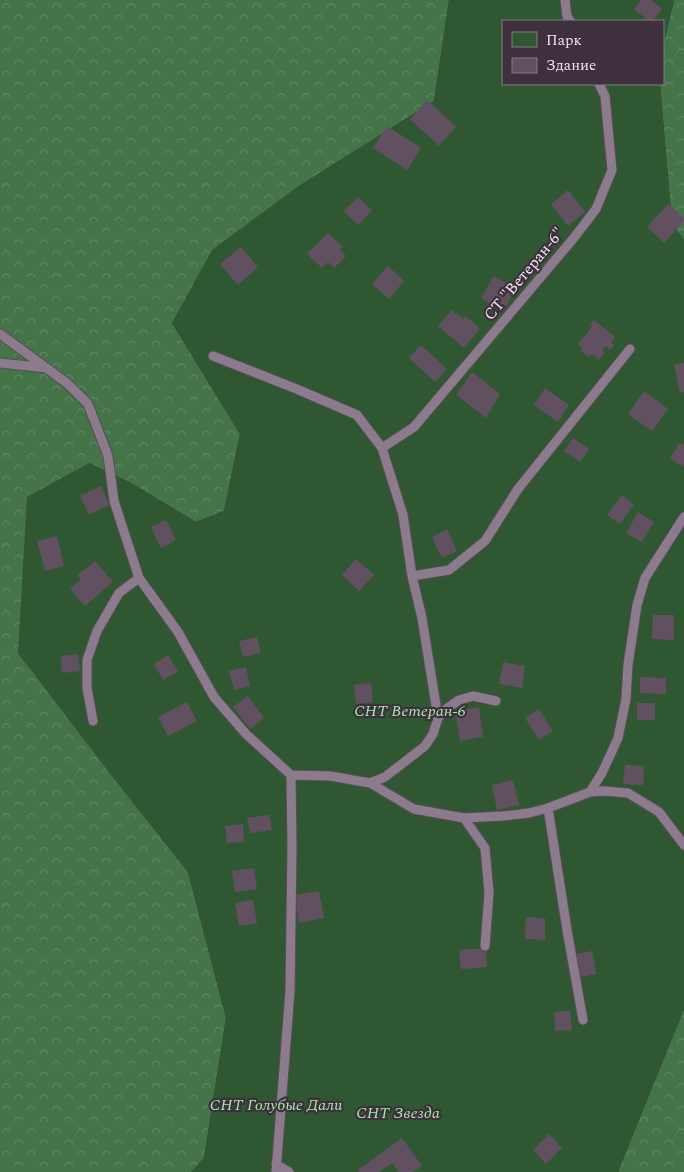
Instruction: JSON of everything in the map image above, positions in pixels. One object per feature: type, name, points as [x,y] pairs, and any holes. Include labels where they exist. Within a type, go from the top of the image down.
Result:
[{"type":"lane","points":[[565,0],[569,20]]},
{"type":"lane","name":"СТ \"Ветеран-6\"","points":[[382,448],[414,427],[573,239],[596,209],[612,170],[605,96],[600,85]]},
{"type":"lane","points":[[0,334],[68,384],[88,404],[108,456],[114,501],[139,578],[178,632],[214,697],[246,734],[291,775],[330,776],[370,782],[414,809],[464,818],[529,813],[590,792],[628,793],[659,812],[684,845]]},
{"type":"lane","points":[[412,576],[449,570],[485,541],[518,489],[630,350]]},
{"type":"lane","points":[[213,356],[357,415],[382,448],[403,515],[438,718]]},
{"type":"lane","points":[[0,363],[47,368]]},
{"type":"lane","points":[[590,792],[602,773],[618,738],[626,699],[628,665],[637,605],[645,578],[684,517]]},
{"type":"lane","points":[[93,721],[87,688],[87,660],[97,631],[119,593],[139,578]]},
{"type":"lane","points":[[370,782],[385,777],[425,746],[438,718],[445,710],[460,700],[473,696],[496,701]]},
{"type":"lane","points":[[289,1172],[276,1168],[290,990],[291,775]]},
{"type":"lane","points":[[548,808],[582,1020]]},
{"type":"lane","points":[[464,818],[485,848],[489,893],[486,946]]},
{"type":"green space","points":[[0,0],[449,0],[434,101],[296,188],[172,323],[240,434],[224,511],[196,522],[131,483],[89,463],[18,653],[188,872],[226,1018],[204,1158],[191,1172],[0,1172]]},
{"type":"green space","name":"СНТ Ветеран-6","points":[[449,0],[674,0],[664,43],[664,20],[502,20],[502,85],[660,85],[672,224],[684,240],[684,1009],[618,1172],[191,1172],[204,1158],[226,1018],[188,872],[18,653],[27,497],[89,463],[131,483],[196,522],[224,511],[240,434],[172,323],[212,250],[296,188],[434,101]]},
{"type":"green space","points":[[674,0],[684,0],[684,240],[672,224],[660,85],[664,85],[664,43]]},
{"type":"green space","points":[[684,1009],[684,1172],[618,1172],[619,1169]]},
{"type":"building","points":[[641,0],[651,0],[662,9],[653,20],[648,20],[634,9]]},
{"type":"building","points":[[427,100],[456,127],[439,146],[410,119]]},
{"type":"building","points":[[387,126],[421,148],[407,170],[373,148]]},
{"type":"building","points":[[568,190],[585,212],[568,226],[551,204]]},
{"type":"building","points":[[358,197],[372,210],[358,225],[344,211]]},
{"type":"building","points":[[668,204],[684,218],[684,221],[664,243],[647,227]]},
{"type":"building","points":[[328,233],[343,247],[340,250],[346,256],[334,268],[328,262],[322,268],[307,254]]},
{"type":"building","points":[[241,247],[258,267],[238,285],[220,264]]},
{"type":"building","points":[[388,266],[404,281],[389,299],[372,284]]},
{"type":"building","points":[[494,276],[516,289],[503,311],[481,298]]},
{"type":"building","points":[[452,310],[463,319],[466,316],[480,329],[464,348],[438,326]]},
{"type":"building","points":[[594,320],[615,337],[611,342],[614,345],[610,350],[606,346],[602,350],[605,353],[599,359],[592,354],[589,357],[581,351],[583,348],[578,344],[592,327],[590,325]]},
{"type":"building","points":[[421,345],[447,369],[435,382],[409,358]]},
{"type":"building","points":[[684,363],[684,392],[680,393],[674,365]]},
{"type":"building","points":[[472,372],[500,394],[486,418],[456,395]]},
{"type":"building","points":[[545,388],[569,405],[558,422],[534,405]]},
{"type":"building","points":[[644,391],[668,409],[652,431],[628,414]]},
{"type":"building","points":[[573,438],[589,449],[580,462],[564,451]]},
{"type":"building","points":[[679,443],[684,446],[684,467],[670,459]]},
{"type":"building","points":[[101,486],[109,505],[89,515],[80,496]]},
{"type":"building","points":[[622,495],[634,504],[620,524],[607,515]]},
{"type":"building","points":[[638,512],[654,522],[642,542],[626,533]]},
{"type":"building","points":[[166,520],[176,540],[161,548],[151,527]]},
{"type":"building","points":[[447,529],[457,551],[442,558],[432,537]]},
{"type":"building","points":[[57,536],[64,566],[45,571],[37,541]]},
{"type":"building","points":[[356,559],[374,575],[359,591],[342,575]]},
{"type":"building","points":[[95,561],[113,582],[85,606],[70,589],[81,579],[78,575]]},
{"type":"building","points":[[653,615],[674,615],[674,640],[652,639]]},
{"type":"building","points":[[257,637],[261,653],[243,657],[239,641]]},
{"type":"building","points":[[78,654],[80,671],[62,673],[61,656]]},
{"type":"building","points":[[168,655],[178,672],[163,680],[154,664]]},
{"type":"building","points":[[503,662],[525,666],[522,688],[499,684]]},
{"type":"building","points":[[246,667],[250,686],[234,690],[229,671]]},
{"type":"building","points":[[640,677],[666,678],[666,694],[640,693]]},
{"type":"building","points":[[371,683],[373,702],[356,704],[354,685]]},
{"type":"building","points":[[248,696],[264,718],[250,729],[233,707]]},
{"type":"building","points":[[187,702],[197,721],[168,736],[158,717]]},
{"type":"building","points":[[637,703],[655,703],[655,720],[637,720]]},
{"type":"building","points":[[479,707],[483,737],[460,741],[455,711]]},
{"type":"building","points":[[539,709],[553,731],[539,740],[525,718]]},
{"type":"building","points":[[625,765],[644,766],[643,785],[623,784]]},
{"type":"building","points":[[513,780],[519,805],[497,810],[492,785]]},
{"type":"building","points":[[269,815],[272,830],[250,833],[247,818]]},
{"type":"building","points":[[243,824],[244,842],[227,843],[225,826]]},
{"type":"building","points":[[254,868],[257,889],[235,892],[232,871]]},
{"type":"building","points":[[319,891],[324,918],[299,923],[295,895]]},
{"type":"building","points":[[253,900],[257,923],[239,926],[235,903]]},
{"type":"building","points":[[526,917],[545,918],[545,940],[525,939]]},
{"type":"building","points":[[486,948],[487,967],[461,969],[459,950]]},
{"type":"building","points":[[592,951],[596,974],[579,977],[575,954]]},
{"type":"building","points":[[570,1011],[572,1030],[555,1031],[554,1012]]},
{"type":"building","points":[[549,1134],[562,1148],[546,1164],[533,1150]]},
{"type":"building","points":[[402,1138],[422,1166],[413,1172],[399,1172],[392,1163],[379,1172],[359,1172],[358,1170]]},
{"type":"park label","name":"СНТ Голубые Дали","points":[[276,1105]]},
{"type":"park label","name":"СНТ Звезда","points":[[398,1113]]}]
